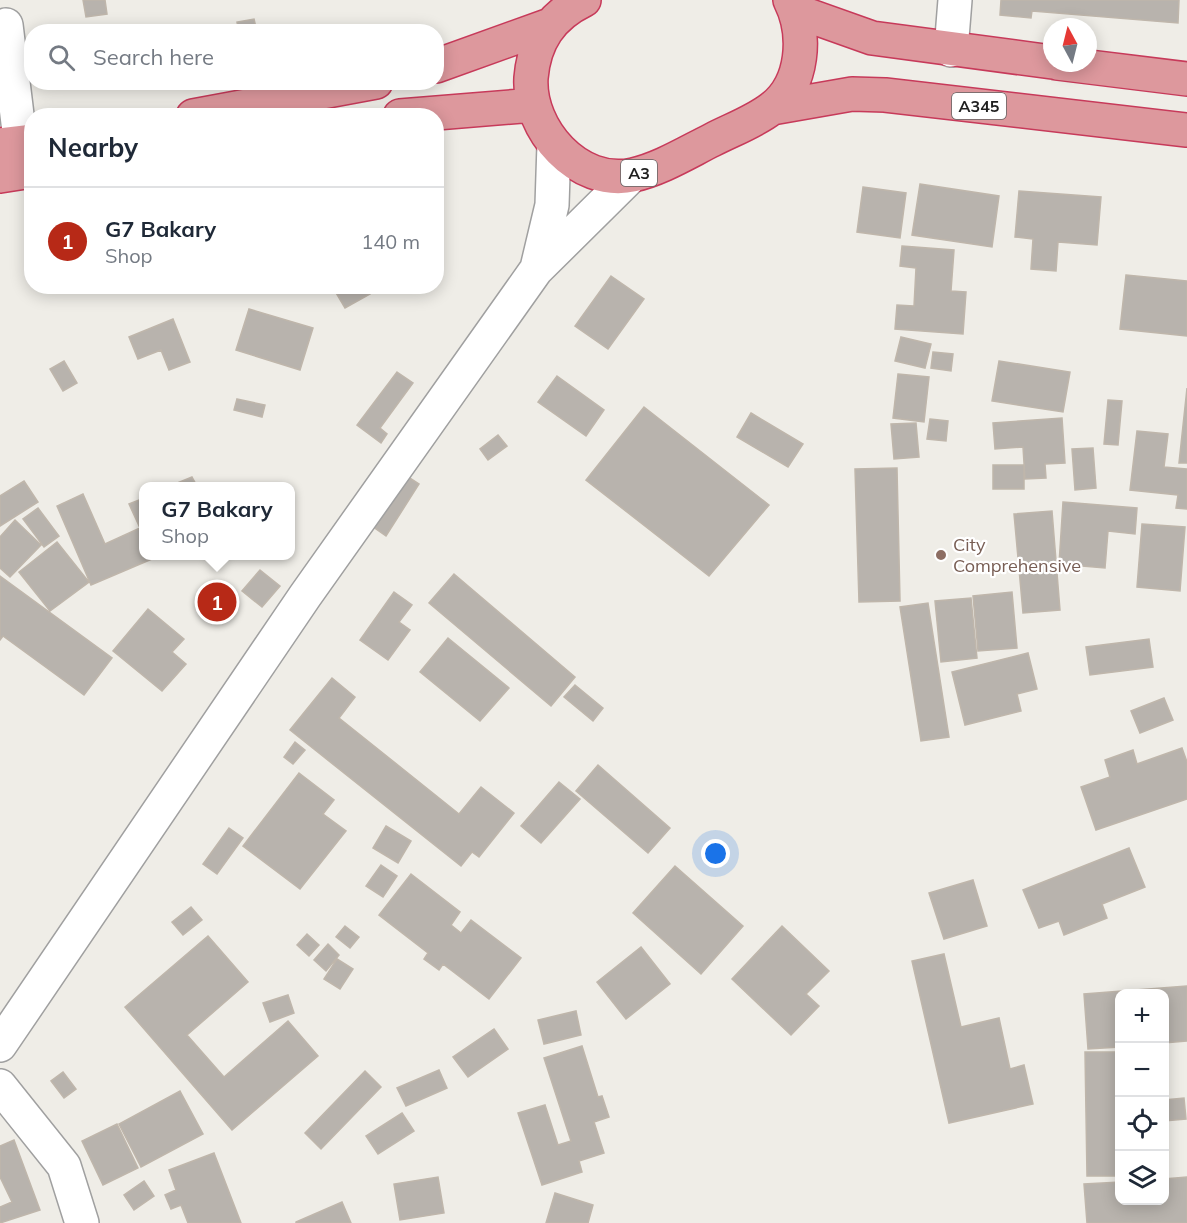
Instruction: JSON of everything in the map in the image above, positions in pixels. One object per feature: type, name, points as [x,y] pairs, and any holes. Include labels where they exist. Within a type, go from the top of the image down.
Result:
[{"type":"highway","name":"A3","points":[[584,0],[569,7],[550,25],[539,40],[533,58],[531,82],[534,105],[541,127],[554,144],[587,168],[608,175],[631,176],[674,159],[772,108],[787,93],[798,66],[800,33],[793,5]]},
{"type":"highway","points":[[793,5],[872,38],[1043,61]]},
{"type":"highway","name":"A3","points":[[444,63],[550,25]]},
{"type":"highway","points":[[1097,68],[1187,79]]},
{"type":"highway","points":[[236,108],[333,90]]},
{"type":"highway","name":"A345","points":[[772,108],[843,95],[885,95],[1187,130]]},
{"type":"highway","points":[[444,112],[534,105]]},
{"type":"street","points":[[951,50],[955,0]]},
{"type":"street","points":[[6,25],[18,158]]},
{"type":"street","points":[[536,270],[552,206],[554,144]]},
{"type":"street","points":[[0,1045],[299,606],[536,270],[631,176]]},
{"type":"street","points":[[0,1086],[64,1166],[82,1223]]},
{"type":"building","points":[[83,0],[105,0],[107,14],[86,17]]},
{"type":"building","points":[[1001,0],[1179,0],[1178,23],[1032,11],[1031,18],[1000,15]]},
{"type":"building","points":[[254,19],[255,24],[237,24],[237,22]]},
{"type":"building","points":[[920,184],[999,196],[992,247],[912,235]]},
{"type":"building","points":[[863,187],[906,193],[900,238],[857,232]]},
{"type":"building","points":[[1019,191],[1101,197],[1097,245],[1058,242],[1056,271],[1031,269],[1033,239],[1015,237]]},
{"type":"building","points":[[902,246],[954,250],[951,291],[966,292],[963,334],[895,329],[897,305],[914,306],[916,268],[900,266]]},
{"type":"building","points":[[1126,275],[1187,281],[1187,336],[1120,329]]},
{"type":"building","points":[[611,276],[644,299],[608,349],[575,326]]},
{"type":"building","points":[[337,294],[370,294],[345,308]]},
{"type":"building","points":[[249,309],[313,328],[300,370],[236,350]]},
{"type":"building","points":[[173,319],[190,362],[169,370],[161,350],[138,359],[129,337]]},
{"type":"building","points":[[901,337],[931,344],[925,368],[895,361]]},
{"type":"building","points":[[933,352],[953,354],[951,371],[931,368]]},
{"type":"building","points":[[64,361],[77,383],[63,391],[50,369]]},
{"type":"building","points":[[999,361],[1070,372],[1063,412],[992,401]]},
{"type":"building","points":[[397,372],[413,383],[380,428],[387,434],[381,443],[357,425]]},
{"type":"building","points":[[898,374],[929,377],[924,422],[893,418]]},
{"type":"building","points":[[557,376],[604,410],[586,436],[538,402]]},
{"type":"building","points":[[1187,388],[1187,463],[1179,463]]},
{"type":"building","points":[[237,399],[265,405],[262,417],[234,410]]},
{"type":"building","points":[[1108,400],[1122,401],[1118,445],[1104,444]]},
{"type":"building","points":[[644,407],[769,505],[709,576],[586,480]]},
{"type":"building","points":[[751,413],[803,444],[788,467],[737,437]]},
{"type":"building","points":[[1062,418],[1065,463],[1045,464],[1046,478],[1025,479],[1023,447],[995,449],[993,423]]},
{"type":"building","points":[[930,419],[948,421],[946,441],[927,439]]},
{"type":"building","points":[[916,423],[919,457],[894,459],[891,424]]},
{"type":"building","points":[[1137,431],[1168,434],[1164,467],[1187,469],[1187,509],[1176,508],[1178,495],[1130,490]]},
{"type":"building","points":[[498,435],[507,446],[488,460],[480,449]]},
{"type":"building","points":[[1093,448],[1096,488],[1075,490],[1072,449]]},
{"type":"building","points":[[993,465],[1024,465],[1024,489],[993,489]]},
{"type":"building","points":[[897,468],[900,601],[859,602],[855,469]]},
{"type":"building","points":[[402,473],[419,484],[386,536],[369,524]]},
{"type":"building","points":[[192,477],[195,482],[180,482]]},
{"type":"building","points":[[24,481],[38,502],[0,526],[0,496]]},
{"type":"building","points":[[83,494],[105,544],[139,528],[139,560],[150,560],[91,585],[57,506]]},
{"type":"building","points":[[139,500],[139,526],[129,504]]},
{"type":"building","points":[[1063,502],[1137,508],[1135,534],[1108,531],[1105,568],[1059,564]]},
{"type":"building","points":[[38,508],[59,536],[44,547],[23,519]]},
{"type":"building","points":[[1052,511],[1060,610],[1023,613],[1014,514]]},
{"type":"building","points":[[15,520],[41,545],[10,577],[0,568],[0,537]]},
{"type":"building","points":[[1142,524],[1185,527],[1180,591],[1137,587]]},
{"type":"building","points":[[57,542],[89,582],[50,611],[19,572]]},
{"type":"building","points":[[260,570],[280,586],[262,607],[242,591]]},
{"type":"building","points":[[454,574],[575,677],[551,706],[429,603]]},
{"type":"building","points":[[0,576],[112,658],[84,695],[3,636],[0,640]]},
{"type":"building","points":[[394,592],[412,605],[399,622],[410,630],[388,660],[360,640]]},
{"type":"building","points":[[1012,592],[1017,648],[978,651],[973,596]]},
{"type":"building","points":[[971,598],[977,658],[941,662],[935,601]]},
{"type":"building","points":[[928,603],[949,737],[921,741],[900,607]]},
{"type":"building","points":[[148,609],[184,639],[172,652],[186,664],[162,691],[113,651]]},
{"type":"building","points":[[448,638],[509,688],[480,721],[420,672]]},
{"type":"building","points":[[1149,639],[1153,667],[1090,675],[1086,647]]},
{"type":"building","points":[[1028,653],[1037,689],[1017,694],[1021,711],[965,725],[952,672]]},
{"type":"building","points":[[332,678],[355,697],[339,718],[459,814],[481,787],[514,813],[479,857],[472,852],[461,866],[290,730]]},
{"type":"building","points":[[575,685],[603,708],[593,721],[564,697]]},
{"type":"building","points":[[1164,698],[1173,720],[1140,733],[1131,711]]},
{"type":"building","points":[[295,742],[305,750],[293,764],[284,757]]},
{"type":"building","points":[[1182,748],[1187,762],[1187,799],[1096,830],[1081,787],[1110,777],[1105,760],[1133,750],[1137,764]]},
{"type":"building","points":[[598,765],[670,828],[648,853],[576,791]]},
{"type":"building","points":[[299,773],[334,800],[323,814],[346,831],[300,889],[243,846]]},
{"type":"building","points":[[559,782],[580,799],[541,843],[521,826]]},
{"type":"building","points":[[386,826],[411,841],[398,863],[373,848]]},
{"type":"building","points":[[229,828],[243,838],[217,874],[203,864]]},
{"type":"building","points":[[1129,848],[1145,887],[1102,904],[1107,918],[1064,935],[1059,921],[1039,928],[1023,890]]},
{"type":"building","points":[[381,865],[397,876],[383,897],[366,886]]},
{"type":"building","points":[[675,866],[743,926],[701,974],[633,913]]},
{"type":"building","points":[[411,874],[460,912],[451,925],[461,933],[471,920],[521,958],[489,999],[443,964],[439,970],[424,959],[428,953],[379,915]]},
{"type":"building","points":[[973,880],[987,926],[944,939],[929,893]]},
{"type":"building","points":[[191,907],[202,920],[183,935],[172,922]]},
{"type":"building","points":[[345,926],[359,937],[350,948],[336,937]]},
{"type":"building","points":[[782,926],[829,971],[806,994],[819,1006],[791,1035],[732,979]]},
{"type":"building","points":[[307,934],[319,945],[309,956],[297,945]]},
{"type":"building","points":[[208,936],[248,982],[187,1035],[224,1077],[288,1021],[318,1056],[232,1130],[125,1007]]},
{"type":"building","points":[[328,944],[339,955],[326,971],[314,960]]},
{"type":"building","points":[[641,947],[670,984],[626,1019],[597,982]]},
{"type":"building","points":[[944,954],[961,1027],[999,1018],[1010,1069],[1024,1065],[1033,1104],[949,1123],[912,961]]},
{"type":"building","points":[[337,959],[353,969],[340,989],[324,979]]},
{"type":"building","points":[[1187,986],[1187,1041],[1169,1043],[1169,989],[1148,989]]},
{"type":"building","points":[[1115,992],[1115,1047],[1088,1049],[1084,994]]},
{"type":"building","points":[[288,995],[294,1013],[270,1022],[263,1003]]},
{"type":"building","points":[[576,1011],[581,1035],[544,1044],[538,1020]]},
{"type":"building","points":[[494,1029],[508,1049],[468,1077],[453,1057]]},
{"type":"building","points":[[582,1046],[598,1097],[602,1096],[609,1117],[594,1122],[604,1153],[579,1161],[582,1172],[542,1185],[518,1113],[545,1105],[558,1145],[571,1141],[544,1058]]},
{"type":"building","points":[[1085,1052],[1115,1052],[1115,1176],[1087,1176]]},
{"type":"building","points":[[439,1070],[447,1088],[406,1106],[397,1088]]},
{"type":"building","points":[[365,1071],[381,1087],[321,1149],[305,1133]]},
{"type":"building","points":[[63,1072],[76,1089],[64,1098],[51,1081]]},
{"type":"building","points":[[180,1091],[203,1134],[141,1167],[119,1124]]},
{"type":"building","points":[[1184,1098],[1186,1119],[1169,1121],[1169,1100]]},
{"type":"building","points":[[402,1113],[414,1131],[378,1154],[366,1136]]},
{"type":"building","points":[[117,1124],[138,1168],[103,1185],[82,1141]]},
{"type":"building","points":[[14,1140],[40,1210],[0,1223],[0,1207],[12,1202],[0,1177],[0,1146]]},
{"type":"building","points":[[214,1153],[241,1223],[188,1223],[181,1205],[171,1209],[165,1195],[176,1190],[169,1170]]},
{"type":"building","points":[[438,1177],[444,1213],[400,1220],[394,1184]]},
{"type":"building","points":[[1187,1177],[1187,1223],[1087,1223],[1084,1184],[1115,1182],[1115,1205],[1169,1205],[1169,1179]]},
{"type":"building","points":[[144,1181],[154,1196],[134,1210],[124,1195]]},
{"type":"building","points":[[555,1193],[593,1205],[588,1223],[546,1223]]},
{"type":"building","points":[[342,1202],[351,1223],[296,1223],[296,1222]]},
{"type":"place","name":"City Comprehensive","points":[[941,555]]},
{"type":"place","name":"G7 Bakary","points":[[217,602]]}]
